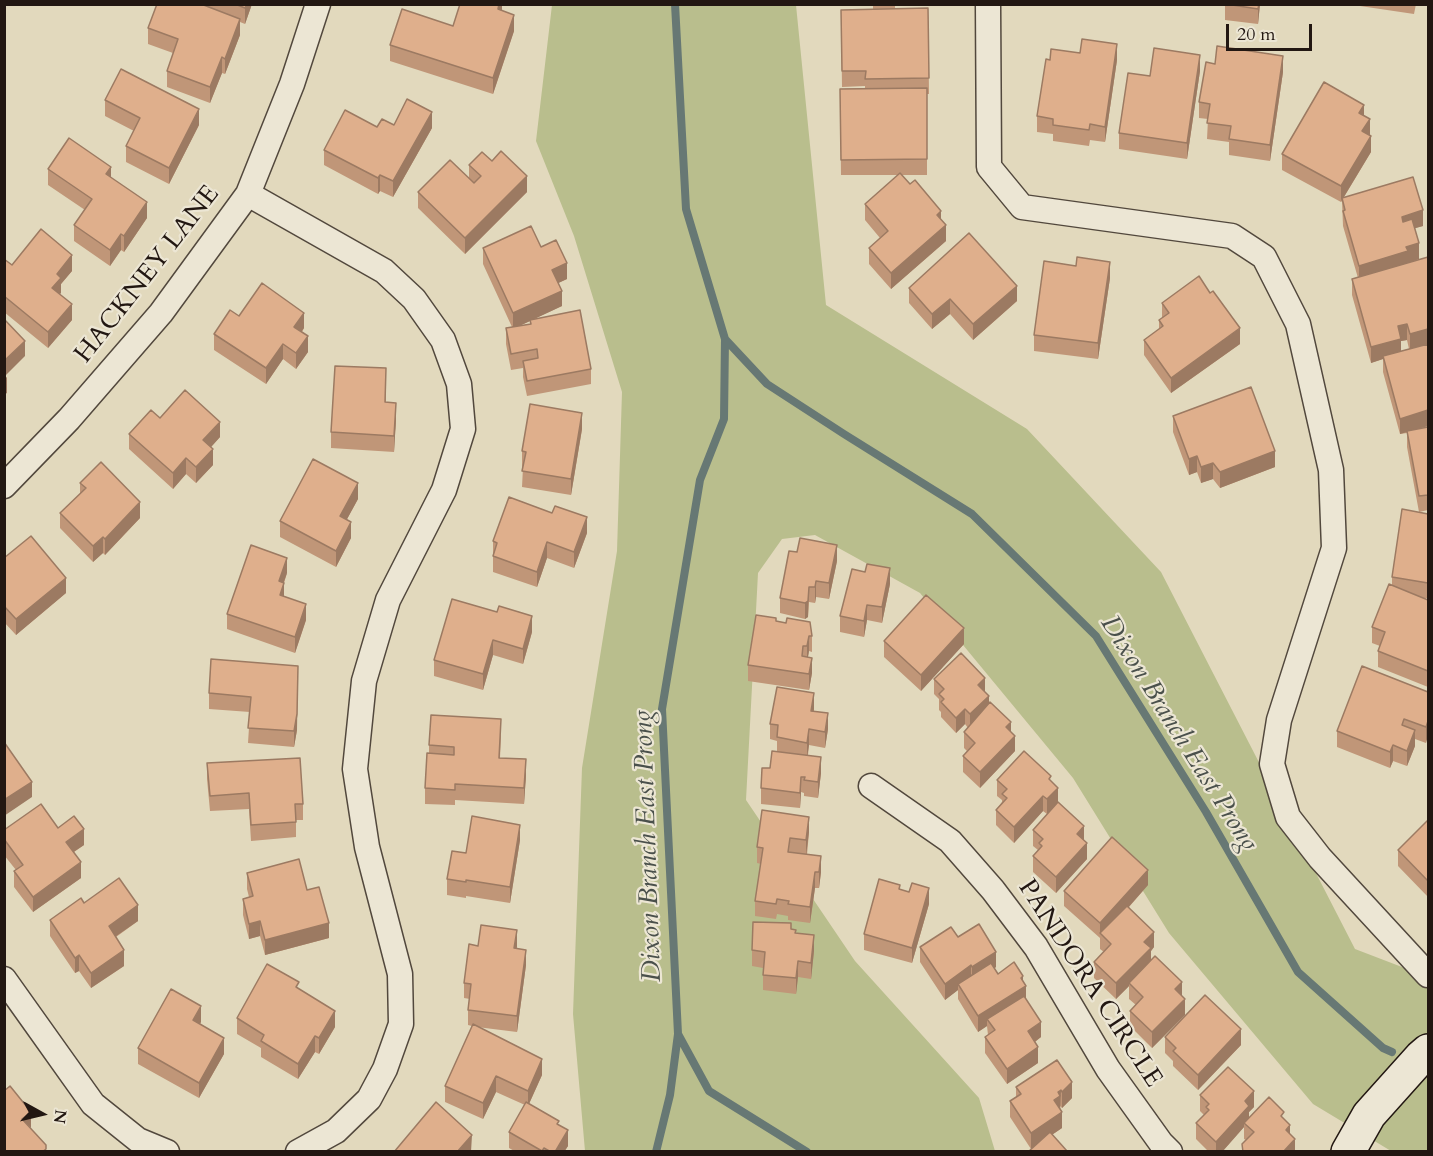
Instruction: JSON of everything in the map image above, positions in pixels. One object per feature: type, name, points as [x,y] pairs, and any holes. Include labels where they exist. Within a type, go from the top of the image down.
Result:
[{"type":"street","name":"HACKNEY LANE","points":[[4,486],[69,418],[161,314],[248,194],[292,84],[318,4]]},
{"type":"street","points":[[988,4],[989,167],[1022,207],[1232,236],[1264,257],[1298,324],[1331,470],[1334,548],[1279,720],[1272,765],[1288,817],[1320,858],[1428,975]]},
{"type":"street","points":[[248,194],[384,271],[414,300],[443,340],[459,384],[463,429],[444,489],[388,600],[364,681],[355,769],[367,846],[400,974],[401,1024],[385,1069],[369,1099],[336,1131],[298,1152]]},
{"type":"street","name":"PANDORA CIRCLE","points":[[871,786],[950,841],[993,890],[1036,947],[1108,1069],[1161,1143],[1170,1152]]},
{"type":"street","points":[[4,979],[93,1104],[138,1140],[167,1152]]},
{"type":"street","points":[[1348,1152],[1369,1115],[1428,1051]]},
{"type":"green space","points":[[552,5],[796,5],[826,305],[1027,429],[1161,572],[1355,949],[1428,977],[1428,1151],[1391,1151],[1313,1104],[1169,933],[1073,778],[920,593],[815,535],[782,539],[758,573],[746,800],[855,961],[979,1098],[995,1151],[585,1151],[573,1014],[582,768],[617,551],[622,392],[574,236],[536,141]]},
{"type":"building","points":[[157,4],[201,4],[240,19],[225,59],[222,57],[210,87],[167,71],[178,39],[148,28]]},
{"type":"building","points":[[235,4],[247,4],[245,8]]},
{"type":"building","points":[[460,4],[499,4],[498,9],[514,15],[493,78],[390,45],[402,9],[453,26]]},
{"type":"building","points":[[1226,4],[1259,4],[1258,9]]},
{"type":"building","points":[[928,8],[929,78],[865,79],[866,71],[842,71],[841,10]]},
{"type":"building","points":[[1082,39],[1117,44],[1105,127],[1090,124],[1089,130],[1053,125],[1053,119],[1037,116],[1046,59],[1050,60],[1051,49],[1080,53]]},
{"type":"building","points":[[1217,46],[1283,56],[1270,145],[1229,139],[1231,126],[1207,123],[1210,104],[1199,102],[1206,62],[1215,64]]},
{"type":"building","points":[[1154,48],[1200,55],[1187,143],[1119,133],[1128,73],[1150,76]]},
{"type":"building","points":[[121,69],[199,109],[169,168],[126,146],[140,118],[105,100]]},
{"type":"building","points":[[1324,82],[1364,105],[1359,113],[1370,119],[1362,131],[1371,136],[1341,186],[1282,154]]},
{"type":"building","points":[[927,88],[927,159],[841,160],[840,89]]},
{"type":"building","points":[[407,99],[432,112],[393,181],[380,175],[378,178],[324,150],[345,110],[377,127],[382,119],[394,125]]},
{"type":"building","points":[[69,138],[111,167],[106,174],[147,202],[124,236],[121,234],[110,250],[74,225],[92,199],[48,169]]},
{"type":"building","points":[[501,151],[527,176],[465,238],[418,192],[450,160],[474,183],[481,176],[469,165],[482,152],[492,161]]},
{"type":"building","points":[[900,173],[910,184],[915,180],[941,211],[937,215],[946,225],[891,273],[869,248],[888,231],[865,204]]},
{"type":"building","points":[[1413,177],[1423,210],[1402,217],[1403,222],[1412,219],[1419,243],[1406,247],[1408,251],[1359,266],[1343,211],[1345,210],[1342,198]]},
{"type":"building","points":[[531,226],[541,247],[556,240],[567,263],[552,270],[562,291],[513,313],[483,248]]},
{"type":"building","points":[[41,229],[72,255],[57,274],[61,278],[52,288],[72,304],[48,332],[4,296],[4,259],[12,265]]},
{"type":"building","points":[[969,233],[1017,286],[973,324],[950,299],[932,314],[909,288]]},
{"type":"building","points":[[1077,257],[1110,262],[1098,343],[1034,335],[1044,261],[1076,266]]},
{"type":"building","points":[[1428,257],[1428,329],[1410,334],[1407,324],[1398,326],[1401,339],[1371,347],[1352,279]]},
{"type":"building","points":[[1199,276],[1210,293],[1213,291],[1240,328],[1171,378],[1144,340],[1163,326],[1159,320],[1169,313],[1162,303]]},
{"type":"building","points":[[262,283],[304,313],[294,327],[308,336],[296,353],[283,344],[266,368],[214,334],[230,310],[239,316]]},
{"type":"building","points":[[580,310],[591,369],[527,381],[523,361],[538,358],[537,349],[511,354],[506,328],[531,324],[530,320]]},
{"type":"building","points":[[4,319],[25,341],[4,361]]},
{"type":"building","points":[[1428,344],[1428,410],[1400,419],[1383,356]]},
{"type":"building","points":[[335,366],[386,368],[385,402],[396,403],[394,436],[331,432]]},
{"type":"building","points":[[1251,387],[1275,451],[1220,472],[1213,463],[1201,467],[1197,456],[1189,459],[1173,416]]},
{"type":"building","points":[[185,390],[220,422],[203,440],[213,449],[196,467],[186,458],[173,473],[129,434],[151,410],[160,418]]},
{"type":"building","points":[[530,404],[582,413],[571,479],[522,471],[526,452],[522,451]]},
{"type":"building","points":[[1428,427],[1428,495],[1419,496],[1407,431]]},
{"type":"building","points":[[313,459],[358,483],[340,516],[351,522],[336,551],[280,521]]},
{"type":"building","points":[[101,462],[140,502],[105,539],[103,537],[93,546],[60,513],[86,488],[80,483]]},
{"type":"building","points":[[509,497],[552,513],[555,506],[587,517],[574,552],[547,542],[537,572],[493,556],[497,543],[493,541]]},
{"type":"building","points":[[1402,509],[1428,514],[1428,583],[1392,577]]},
{"type":"building","points":[[31,536],[66,578],[16,619],[4,606],[4,558]]},
{"type":"building","points":[[800,538],[837,545],[829,583],[816,581],[815,587],[809,587],[808,601],[805,603],[780,598],[789,551],[797,552]]},
{"type":"building","points":[[251,545],[287,558],[279,581],[284,583],[280,595],[306,604],[295,637],[227,614]]},
{"type":"building","points":[[867,564],[890,568],[882,607],[867,605],[864,621],[840,616],[852,569],[865,572]]},
{"type":"building","points":[[1389,584],[1428,600],[1428,671],[1378,651],[1385,632],[1372,627]]},
{"type":"building","points":[[926,595],[964,628],[921,675],[884,641]]},
{"type":"building","points":[[452,599],[497,612],[499,606],[532,616],[523,649],[493,640],[483,674],[434,660]]},
{"type":"building","points":[[756,615],[776,618],[776,621],[786,623],[787,618],[810,622],[812,636],[809,636],[807,646],[803,646],[802,656],[812,658],[809,674],[748,665]]},
{"type":"building","points":[[961,653],[985,678],[978,685],[989,696],[970,714],[965,709],[956,718],[941,702],[944,699],[939,694],[944,689],[934,679]]},
{"type":"building","points":[[211,659],[298,666],[297,714],[294,731],[248,728],[251,697],[209,693]]},
{"type":"building","points":[[1362,666],[1428,692],[1426,727],[1404,719],[1402,725],[1415,730],[1407,751],[1393,745],[1390,752],[1337,731]]},
{"type":"building","points":[[777,687],[814,693],[811,711],[828,713],[825,732],[809,729],[807,743],[777,737],[778,725],[770,724]]},
{"type":"building","points":[[990,702],[1011,722],[1006,727],[1015,736],[980,772],[963,756],[975,743],[964,732]]},
{"type":"building","points":[[431,715],[501,719],[499,758],[526,759],[524,788],[455,784],[455,790],[425,788],[427,753],[454,755],[454,747],[429,745]]},
{"type":"building","points":[[4,742],[32,782],[4,800]]},
{"type":"building","points":[[772,751],[821,757],[818,782],[804,780],[805,777],[801,777],[800,793],[761,788],[762,768],[770,768]]},
{"type":"building","points":[[1024,751],[1051,776],[1049,779],[1058,788],[1047,799],[1043,796],[1014,827],[996,810],[1007,798],[1002,794],[1007,789],[997,780]]},
{"type":"building","points":[[300,758],[303,804],[295,804],[296,822],[251,825],[249,793],[210,796],[207,763]]},
{"type":"building","points":[[1058,802],[1084,826],[1077,834],[1087,843],[1056,877],[1033,856],[1042,846],[1039,843],[1043,839],[1033,830]]},
{"type":"building","points":[[41,804],[58,828],[74,816],[84,829],[66,842],[81,862],[33,897],[14,871],[23,865],[4,839],[4,830]]},
{"type":"building","points":[[762,810],[809,817],[806,840],[790,838],[788,852],[821,856],[819,872],[815,872],[810,907],[788,904],[789,901],[777,899],[776,904],[755,901],[763,848],[757,847]]},
{"type":"building","points":[[472,816],[520,825],[510,887],[447,879],[452,851],[466,853]]},
{"type":"building","points":[[1428,820],[1428,881],[1398,850]]},
{"type":"building","points":[[1112,837],[1148,870],[1100,923],[1064,891]]},
{"type":"building","points":[[299,859],[307,890],[319,887],[329,923],[265,940],[260,921],[249,924],[243,899],[253,896],[247,873]]},
{"type":"building","points":[[119,878],[138,905],[109,926],[124,950],[91,973],[79,955],[75,958],[50,920],[81,898],[84,903]]},
{"type":"building","points":[[879,879],[900,885],[899,889],[909,892],[912,883],[929,888],[912,948],[864,934]]},
{"type":"building","points":[[1127,906],[1154,932],[1144,942],[1151,948],[1116,983],[1094,962],[1111,944],[1100,933]]},
{"type":"building","points":[[753,922],[791,923],[791,929],[796,930],[795,933],[814,935],[811,963],[798,961],[796,978],[763,975],[765,952],[752,950]]},
{"type":"building","points":[[979,924],[996,952],[972,967],[971,965],[945,984],[920,947],[951,927],[958,937]]},
{"type":"building","points":[[481,925],[517,930],[514,948],[526,950],[517,1016],[468,1010],[471,984],[464,983],[469,944],[478,946]]},
{"type":"building","points":[[1155,956],[1182,982],[1175,989],[1185,999],[1152,1032],[1130,1011],[1143,997],[1129,983]]},
{"type":"building","points":[[1014,962],[1026,986],[978,1016],[958,984],[991,963],[998,974]]},
{"type":"building","points":[[267,964],[299,982],[296,987],[335,1011],[319,1038],[315,1036],[298,1064],[261,1041],[264,1035],[237,1018]]},
{"type":"building","points":[[171,989],[201,1006],[193,1020],[224,1038],[199,1083],[138,1048]]},
{"type":"building","points":[[1205,995],[1241,1029],[1198,1075],[1173,1051],[1176,1048],[1165,1037]]},
{"type":"building","points":[[1024,996],[1041,1022],[1028,1031],[1038,1047],[1007,1069],[985,1037],[995,1030],[987,1019]]},
{"type":"building","points":[[473,1024],[542,1059],[528,1091],[496,1076],[483,1103],[445,1086]]},
{"type":"building","points":[[1057,1060],[1072,1082],[1062,1092],[1061,1090],[1058,1092],[1060,1096],[1054,1100],[1062,1112],[1031,1133],[1010,1101],[1021,1094],[1016,1087]]},
{"type":"building","points":[[1228,1067],[1254,1091],[1245,1101],[1249,1106],[1216,1142],[1196,1123],[1209,1110],[1206,1107],[1209,1104],[1200,1095]]},
{"type":"building","points":[[10,1086],[31,1112],[22,1119],[46,1145],[46,1149],[42,1152],[4,1152],[4,1091]]},
{"type":"building","points":[[1269,1097],[1284,1112],[1281,1116],[1290,1125],[1286,1130],[1295,1139],[1283,1152],[1243,1152],[1242,1144],[1254,1132],[1244,1123]]},
{"type":"building","points":[[436,1102],[472,1135],[457,1152],[394,1152]]},
{"type":"building","points":[[526,1102],[559,1121],[557,1124],[568,1130],[555,1152],[544,1148],[542,1151],[509,1132]]},
{"type":"building","points":[[1050,1132],[1067,1151],[1028,1152]]},
{"type":"waterway","name":"Dixon Branch East Prong","points":[[675,4],[686,209],[725,339],[767,384],[972,514],[1096,636],[1206,812],[1298,972],[1383,1048],[1392,1052]]},
{"type":"waterway","name":"Dixon Branch East Prong","points":[[725,339],[724,419],[700,480],[662,709],[678,1034],[709,1091],[807,1152]]},
{"type":"waterway","name":"Dixon Branch East Prong","points":[[656,1152],[670,1095],[678,1034]]}]
